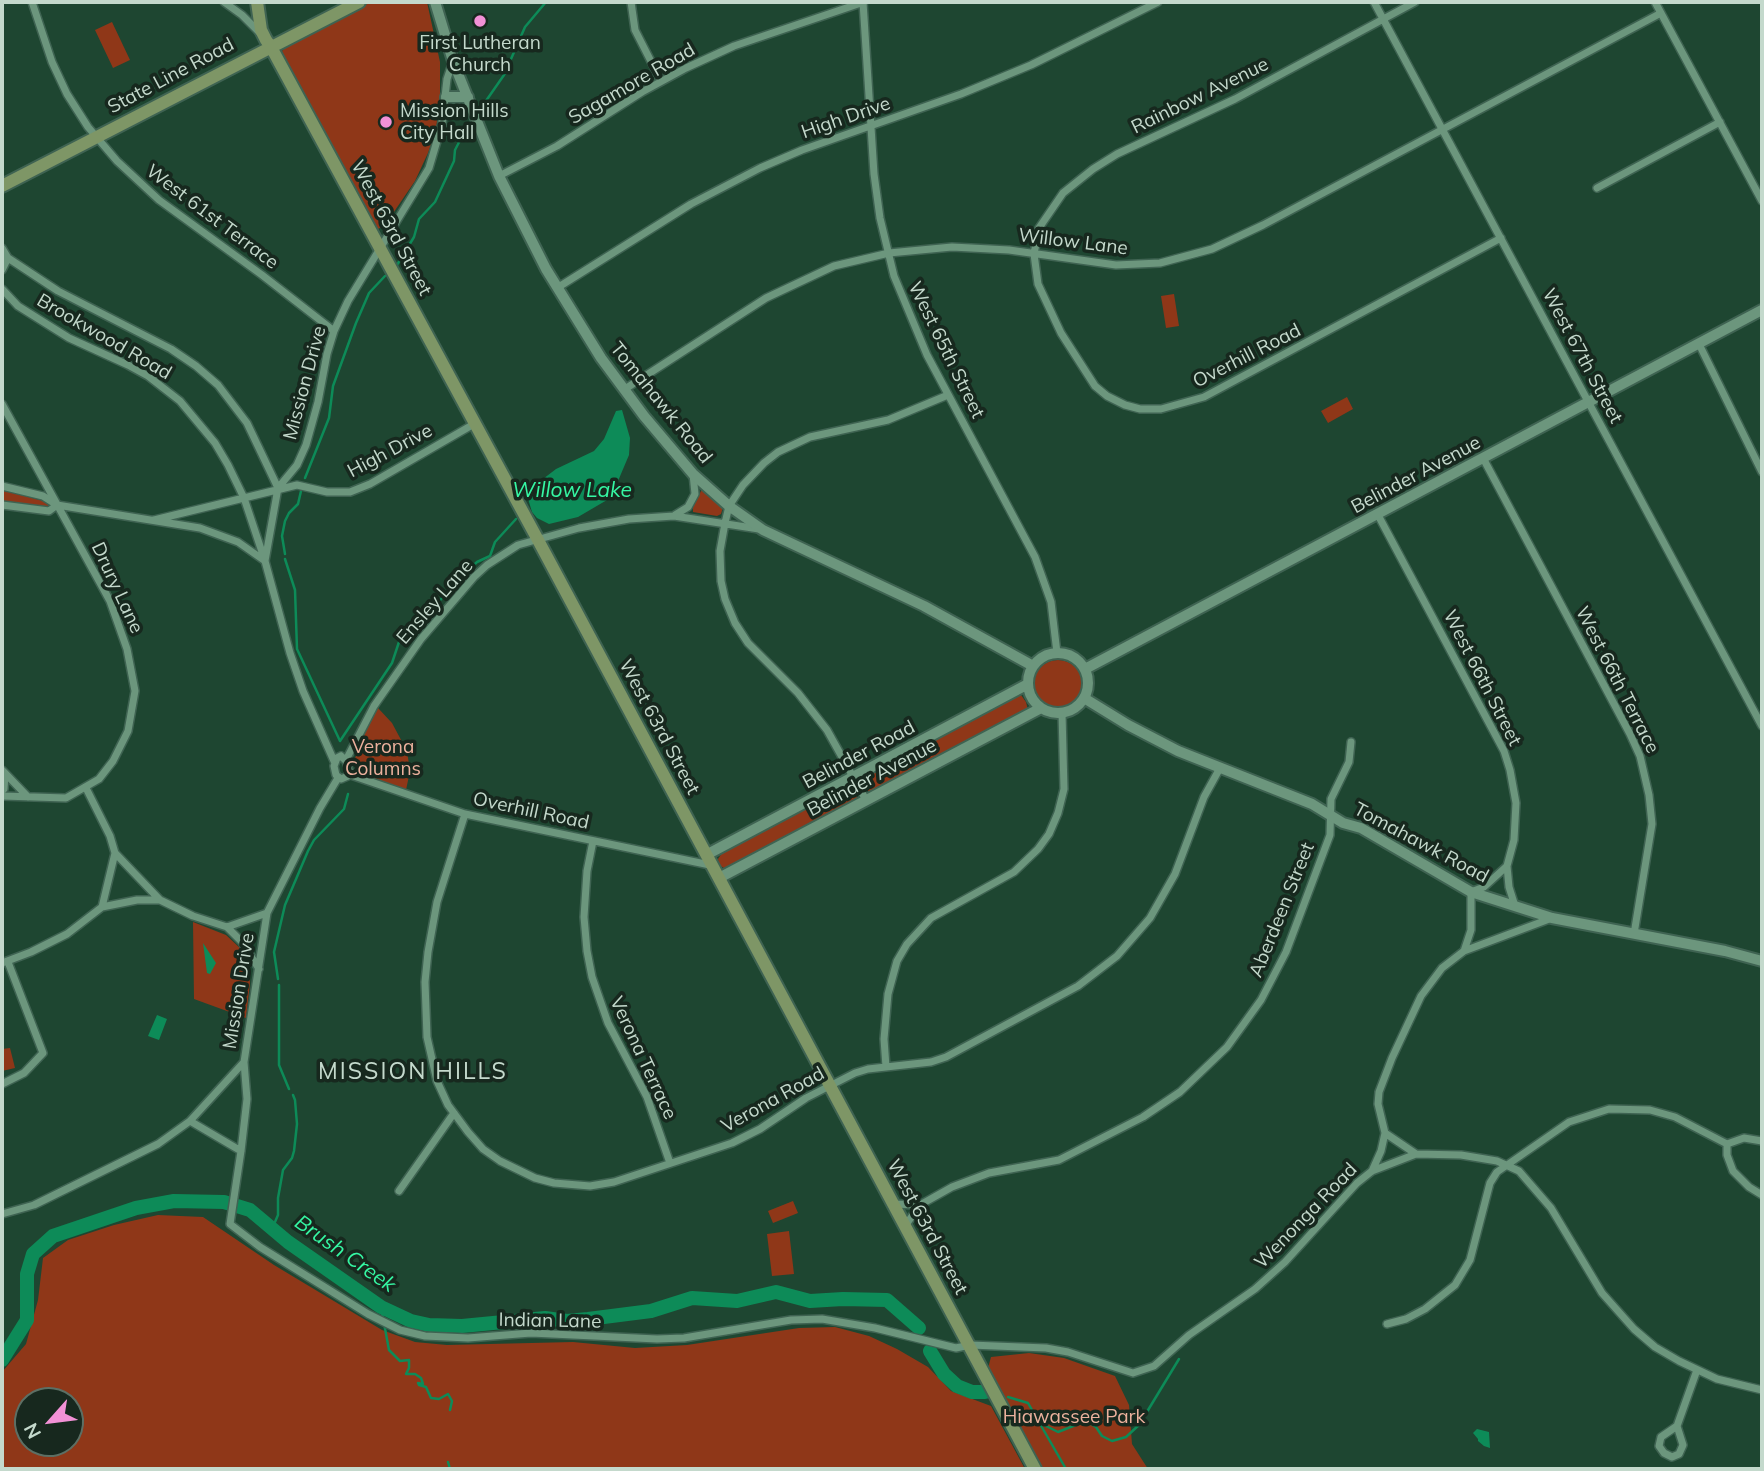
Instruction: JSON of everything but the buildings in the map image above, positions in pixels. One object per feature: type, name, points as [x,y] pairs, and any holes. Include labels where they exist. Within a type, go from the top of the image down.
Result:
[{"type":"main road","name":"West 63rd Street","points":[[257,2],[261,30],[538,540],[1035,1469]]},
{"type":"main road","name":"State Line Road","points":[[2,186],[268,43],[359,2]]},
{"type":"street","name":"West 61st Terrace","points":[[32,2],[52,62],[67,94],[97,137],[135,180],[334,331]]},
{"type":"street","points":[[224,2],[249,22],[268,43]]},
{"type":"street","name":"Tomahawk Road","points":[[435,2],[453,61],[499,176],[557,288],[589,341],[644,416],[693,474],[729,506],[763,530],[924,606],[1033,666]]},
{"type":"street","points":[[631,2],[635,30],[661,81]]},
{"type":"street","name":"Sagamore Road","points":[[499,176],[557,146],[661,81],[734,46],[864,2]]},
{"type":"street","name":"West 65th Street","points":[[864,2],[876,196],[904,304],[1043,577],[1054,621],[1057,653]]},
{"type":"street","name":"High Drive","points":[[557,288],[602,262],[667,218],[729,183],[802,150],[961,94],[1031,65],[1158,2]]},
{"type":"street","name":"West 67th Street","points":[[1374,2],[1762,726]]},
{"type":"street","name":"Rainbow Avenue","points":[[1034,254],[1039,228],[1063,193],[1093,169],[1117,154],[1235,99],[1415,2]]},
{"type":"street","points":[[1655,2],[1762,201]]},
{"type":"street","name":"Willow Lane","points":[[625,389],[748,309],[799,282],[834,266],[889,253],[975,247],[1116,265],[1160,263],[1187,257],[1234,239],[1661,13]]},
{"type":"street","name":"Mission Drive","points":[[2,1214],[45,1200],[158,1144],[190,1121],[244,1062],[267,913],[338,778],[334,771],[334,761],[303,691],[290,653],[265,561],[278,488],[297,465],[306,445],[327,354],[348,301],[429,168],[442,124],[447,79],[453,61]]},
{"type":"street","points":[[446,97],[468,97]]},
{"type":"street","points":[[1597,188],[1720,122]]},
{"type":"street","name":"Overhill Road","points":[[1034,254],[1037,280],[1049,308],[1090,380],[1115,401],[1148,409],[1173,407],[1204,397],[1501,238]]},
{"type":"street","name":"Brookwood Road","points":[[2,248],[8,258],[58,291],[171,349],[197,366],[218,385],[247,423],[278,488]]},
{"type":"street","points":[[2,270],[8,258]]},
{"type":"street","name":"Brookwood Road","points":[[2,289],[18,306],[59,331],[138,371],[180,401],[215,443],[244,498],[265,561]]},
{"type":"street","name":"Belinder Avenue","points":[[1085,669],[1762,310]]},
{"type":"street","points":[[1699,344],[1762,472]]},
{"type":"street","points":[[866,800],[840,751],[809,707],[748,643],[735,623],[721,581],[720,551],[725,523],[729,506],[749,477],[792,444],[810,437],[888,419],[948,395]]},
{"type":"street","name":"Drury Lane","points":[[2,404],[110,601],[133,672],[133,710],[128,731],[107,771],[86,789]]},
{"type":"street","name":"High Drive","points":[[155,520],[297,485],[327,492],[350,492],[370,484],[474,424]]},
{"type":"street","name":"West 66th Terrace","points":[[1483,458],[1640,756],[1652,824],[1634,934]]},
{"type":"street","points":[[674,516],[688,507],[695,494],[693,474]]},
{"type":"street","name":"High Drive","points":[[2,486],[43,496],[57,505],[219,533],[238,542],[265,561]]},
{"type":"street","name":"High Drive","points":[[2,505],[49,511],[57,505]]},
{"type":"street","name":"West 66th Street","points":[[1378,515],[1504,751],[1516,803],[1514,840],[1507,866],[1509,887],[1516,907]]},
{"type":"street","name":"Ensley Lane","points":[[346,760],[371,712],[398,670],[448,606],[487,565],[518,545],[579,528],[629,519],[674,516],[763,530]]},
{"type":"street","points":[[1057,653],[1073,657],[1085,669],[1088,689],[1084,698],[1062,713],[1041,708],[1030,693],[1028,684],[1033,666],[1047,654],[1057,653]]},
{"type":"street","name":"Belinder Road","points":[[709,860],[855,777],[1028,684]]},
{"type":"street","name":"Tomahawk Road","points":[[1084,698],[1150,737],[1312,804],[1331,816],[1361,828],[1471,892],[1552,918],[1725,951],[1762,961]]},
{"type":"street","name":"Belinder Avenue","points":[[719,878],[1041,708]]},
{"type":"street","points":[[886,1067],[884,1040],[888,994],[894,969],[907,944],[931,918],[1014,872],[1049,834],[1064,789],[1062,713]]},
{"type":"street","name":"Aberdeen Street","points":[[905,1226],[920,1205],[951,1187],[973,1178],[1038,1165],[1075,1153],[1158,1107],[1206,1069],[1227,1047],[1249,1019],[1275,976],[1330,835],[1331,799],[1349,762],[1351,742]]},
{"type":"street","points":[[334,761],[339,757],[346,760],[348,774],[346,778],[338,778]]},
{"type":"street","name":"Verona Road","points":[[465,814],[437,902],[428,952],[425,982],[427,1037],[432,1065],[437,1081],[454,1113],[483,1149],[499,1161],[535,1178],[575,1186],[614,1182],[718,1148],[747,1136],[855,1073],[914,1065],[946,1057],[1078,986],[1117,956],[1136,936],[1163,897],[1204,797],[1220,768]]},
{"type":"street","points":[[3,772],[29,798]]},
{"type":"street","points":[[3,772],[2,794],[29,798],[66,798],[86,789],[110,836],[115,853],[160,900],[193,916],[227,927],[242,942],[259,969]]},
{"type":"street","name":"Overhill Road","points":[[348,774],[465,814],[593,841],[709,860]]},
{"type":"street","name":"Verona Terrace","points":[[593,841],[587,871],[584,917],[592,977],[608,1023],[647,1097],[670,1163]]},
{"type":"street","points":[[102,907],[115,853]]},
{"type":"street","points":[[1464,951],[1471,930],[1471,892],[1484,887],[1507,866]]},
{"type":"street","points":[[2,1084],[24,1073],[43,1053],[5,963],[67,934],[102,907],[137,900],[160,900]]},
{"type":"street","points":[[227,927],[267,913]]},
{"type":"street","points":[[1372,1171],[1385,1133],[1378,1104],[1379,1092],[1421,996],[1432,980],[1442,968],[1464,951],[1552,918]]},
{"type":"street","name":"Indian Lane","points":[[244,1062],[247,1099],[230,1224],[260,1247],[368,1314],[400,1330],[443,1338],[531,1333],[656,1339],[684,1338],[791,1320],[822,1319],[875,1328],[956,1348],[970,1345]]},
{"type":"street","points":[[1387,1324],[1406,1319],[1437,1301],[1461,1277],[1474,1250],[1490,1183],[1497,1172],[1569,1122],[1609,1109],[1640,1108],[1675,1116],[1727,1144],[1744,1138],[1762,1141]]},
{"type":"street","points":[[399,1191],[454,1113]]},
{"type":"street","points":[[190,1121],[242,1151]]},
{"type":"street","points":[[1385,1133],[1416,1154]]},
{"type":"street","points":[[1727,1144],[1727,1155],[1733,1171],[1749,1188],[1762,1195]]},
{"type":"street","name":"Wenonga Road","points":[[970,1345],[1046,1348],[1082,1356],[1120,1370],[1133,1373],[1144,1371],[1161,1361],[1189,1335],[1237,1303],[1272,1275],[1357,1183],[1372,1171],[1416,1154],[1472,1156],[1497,1161],[1519,1171],[1552,1209],[1588,1272],[1615,1310],[1656,1347],[1717,1379],[1762,1390]]},
{"type":"street","points":[[893,1204],[920,1205]]},
{"type":"street","points":[[1677,1426],[1697,1370]]},
{"type":"green space","points":[[371,2],[427,2],[440,62],[436,129],[428,153],[415,181],[385,225],[378,229],[282,51],[286,46]]},
{"type":"green space","points":[[112,22],[130,60],[113,68],[95,30]]},
{"type":"green space","points":[[1174,294],[1179,326],[1166,328],[1161,296]]},
{"type":"green space","points":[[1347,397],[1353,409],[1328,423],[1321,411]]},
{"type":"green space","points":[[702,489],[723,507],[721,514],[717,516],[693,512]]},
{"type":"green space","points":[[2,490],[47,502],[50,507],[2,501]]},
{"type":"green space","points":[[1058,660],[1075,667],[1082,684],[1075,701],[1058,708],[1041,701],[1034,684],[1041,667]]},
{"type":"green space","points":[[1021,695],[1028,710],[870,793],[866,789],[863,779],[866,776]]},
{"type":"green space","name":"Verona Columns","points":[[378,708],[392,723],[407,751],[410,771],[406,790],[359,773],[354,761],[370,720]]},
{"type":"green space","points":[[847,786],[852,786],[858,800],[727,870],[719,865],[718,859],[722,853]]},
{"type":"green space","points":[[193,922],[226,935],[240,948],[249,969],[246,1018],[194,999]]},
{"type":"green space","points":[[10,1048],[15,1068],[2,1071],[2,1049]]},
{"type":"green space","points":[[793,1201],[798,1213],[773,1223],[768,1211]]},
{"type":"green space","points":[[158,1215],[203,1217],[274,1265],[382,1330],[415,1342],[447,1345],[573,1342],[635,1348],[687,1345],[799,1328],[835,1327],[869,1336],[897,1349],[928,1367],[951,1391],[991,1406],[1025,1469],[2,1469],[2,1372],[26,1344],[38,1300],[43,1258],[68,1240],[114,1225]]},
{"type":"green space","points":[[789,1231],[794,1274],[772,1276],[767,1234]]},
{"type":"green space","name":"Hiawassee Park","points":[[1029,1353],[1064,1358],[1115,1376],[1129,1405],[1132,1444],[1148,1469],[1043,1469],[988,1368],[991,1357]]},
{"type":"water","name":"Willow Lake","points":[[622,410],[630,438],[629,455],[618,481],[617,491],[578,517],[549,524],[537,518],[532,512],[526,492],[556,469],[594,451],[604,439],[616,411]]},
{"type":"water","points":[[203,943],[216,963],[210,974],[207,973]]},
{"type":"water","points":[[157,1015],[167,1019],[159,1040],[148,1036]]},
{"type":"water","points":[[1477,1429],[1489,1432],[1490,1448],[1478,1441],[1473,1433]]},
{"type":"waterway","points":[[481,108],[504,75],[525,27],[546,2]]},
{"type":"waterway","points":[[397,265],[414,237],[419,219],[435,202],[454,161],[455,150],[468,125]]},
{"type":"waterway","points":[[305,478],[329,418],[333,386],[356,323],[369,293],[385,276]]},
{"type":"waterway","points":[[285,554],[282,536],[285,521],[298,504],[301,491]]},
{"type":"waterway","points":[[340,741],[392,663],[401,636],[428,614],[477,562],[490,556],[495,542],[516,519]]},
{"type":"waterway","points":[[285,559],[295,590],[297,649],[340,741]]},
{"type":"waterway","points":[[278,979],[274,952],[285,905],[314,840],[344,809],[348,794]]},
{"type":"waterway","points":[[279,985],[279,1065],[289,1089]]},
{"type":"waterway","points":[[272,1229],[278,1215],[283,1170],[294,1151],[297,1124],[293,1095]]},
{"type":"waterway","name":"Brush Creek","points":[[2,1360],[27,1320],[27,1274],[33,1254],[53,1236],[136,1208],[174,1201],[224,1202],[250,1210],[288,1242],[381,1307],[411,1321],[429,1325],[462,1326],[545,1318],[567,1321],[651,1311],[692,1298],[737,1301],[776,1292],[810,1301],[887,1300],[919,1328]]},
{"type":"waterway","points":[[381,1307],[389,1350],[400,1361],[409,1360],[406,1374],[415,1374],[421,1378],[423,1384],[418,1383],[426,1387],[431,1398],[439,1399],[448,1394],[452,1401],[450,1410]]},
{"type":"waterway","name":"Brush Creek","points":[[930,1351],[944,1374],[957,1386],[972,1392],[985,1392]]},
{"type":"waterway","points":[[1040,1423],[1058,1432],[1086,1421],[1096,1427],[1102,1436],[1112,1441],[1126,1437],[1139,1425],[1179,1359]]},
{"type":"waterway","name":"Brush Creek","points":[[1008,1397],[1028,1403],[1066,1469]]},
{"type":"waterway","points":[[448,1462],[450,1469]]},
{"type":"place","name":"First Lutheran Church","points":[[480,21]]},
{"type":"place","name":"Mission Hills City Hall","points":[[386,122]]},
{"type":"district","name":"MISSION HILLS","points":[[413,1072]]}]
